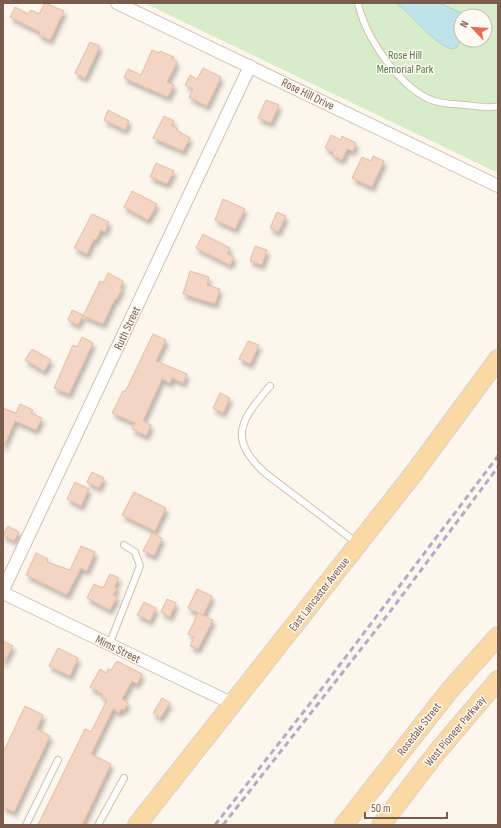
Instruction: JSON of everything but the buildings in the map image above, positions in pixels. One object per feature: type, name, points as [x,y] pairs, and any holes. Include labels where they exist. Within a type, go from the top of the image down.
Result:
[{"type":"main road","name":"East Lancaster Avenue","points":[[137,825],[414,473],[498,359]]},
{"type":"main road","name":"Rosedale Street","points":[[344,825],[449,691],[498,636]]},
{"type":"main road","name":"West Pioneer Parkway","points":[[381,825],[412,784],[498,680]]},
{"type":"street","name":"Rose Hill Drive","points":[[117,3],[498,186]]},
{"type":"street","name":"Ruth Street","points":[[3,592],[250,66]]},
{"type":"street","name":"Mims Street","points":[[3,592],[233,704]]},
{"type":"lane","points":[[358,3],[362,18],[389,65],[417,92],[441,104],[498,106]]},
{"type":"lane","points":[[270,386],[248,411],[245,418],[243,428],[244,448],[252,461],[265,473],[358,544]]},
{"type":"lane","points":[[109,644],[140,566],[135,552],[124,545]]},
{"type":"lane","points":[[26,825],[58,760]]},
{"type":"lane","points":[[98,825],[124,778]]},
{"type":"green space","name":"Rose Hill Memorial Park","points":[[144,3],[498,3],[498,173]]},
{"type":"water","points":[[396,3],[439,3],[453,9],[453,48],[456,48],[451,49],[436,40]]},
{"type":"railway","points":[[215,825],[323,687],[498,456]]},
{"type":"railway","points":[[223,825],[383,621],[498,467]]}]
